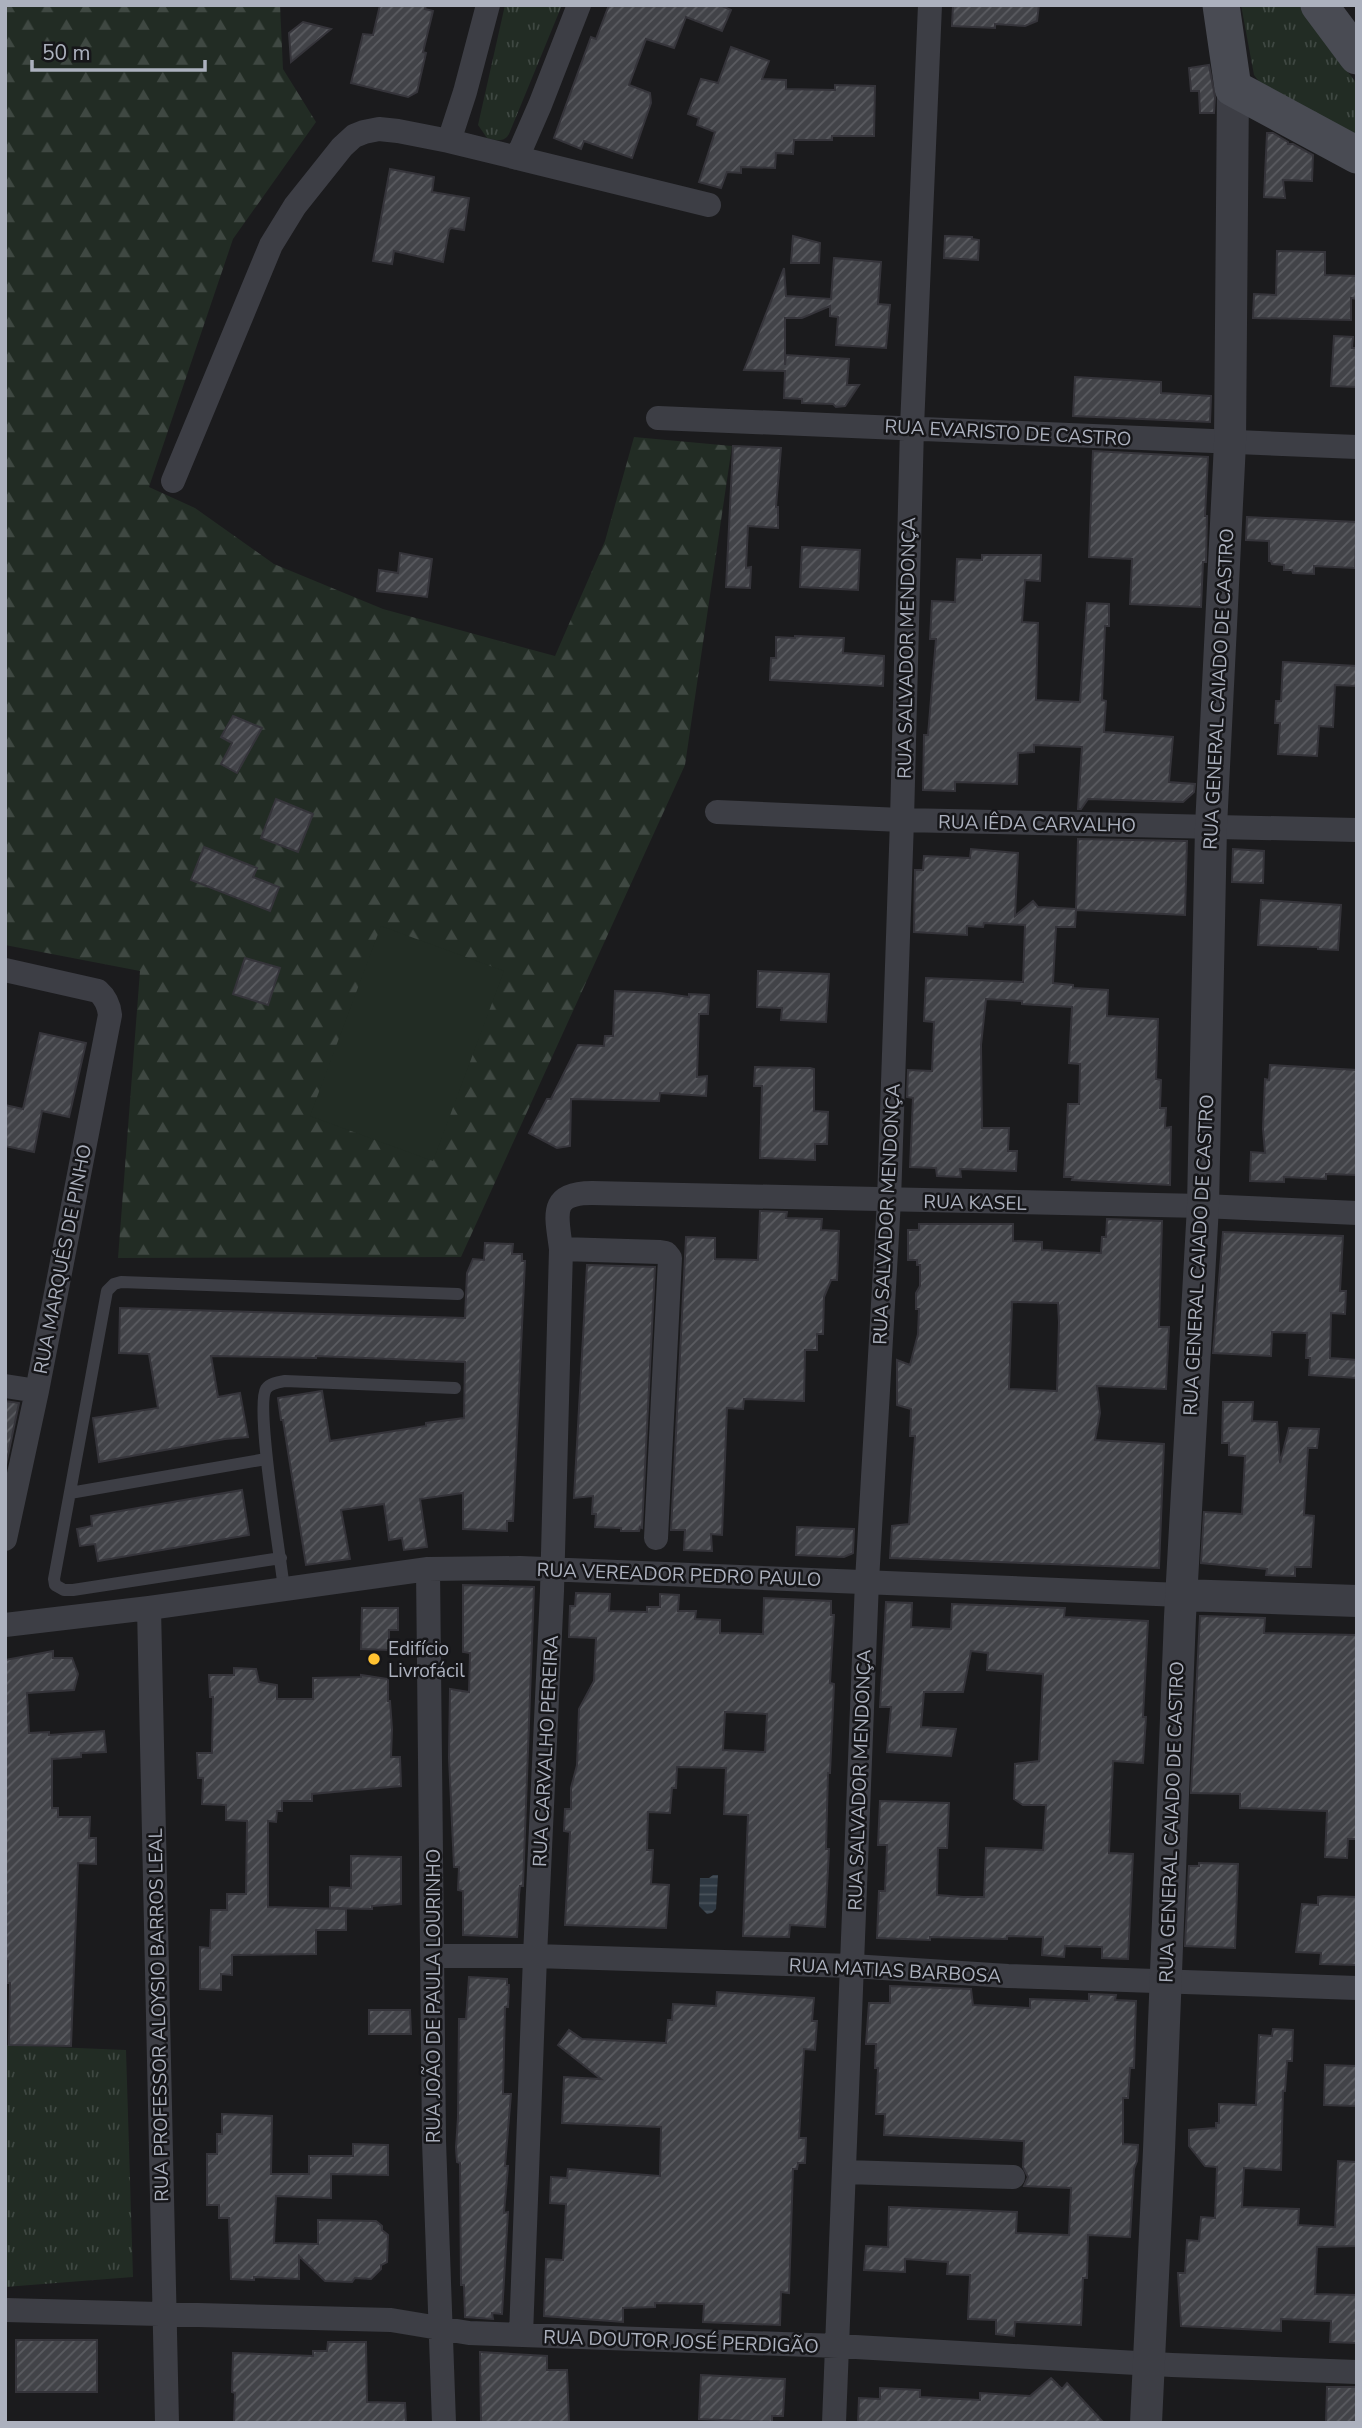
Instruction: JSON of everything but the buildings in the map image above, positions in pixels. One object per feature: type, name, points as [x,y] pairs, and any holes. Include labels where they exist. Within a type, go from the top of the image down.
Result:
[{"type":"main road","points":[[1221,5],[1233,88],[1357,155]]},
{"type":"main road","points":[[1319,5],[1357,56]]},
{"type":"street","points":[[449,141],[488,5]]},
{"type":"street","points":[[517,158],[579,5]]},
{"type":"street","name":"RUA SALVADOR MENDONÇA","points":[[834,2423],[867,1581],[889,1200],[912,427],[930,5]]},
{"type":"street","name":"RUA GENERAL CAIADO DE CASTRO","points":[[1146,2423],[1181,1595],[1203,1206],[1211,827],[1230,443],[1233,88]]},
{"type":"street","points":[[173,481],[271,245],[295,206],[354,136],[379,129],[449,141],[709,205]]},
{"type":"street","name":"RUA EVARISTO DE CASTRO","points":[[658,418],[1357,447]]},
{"type":"street","name":"RUA IÊDA CARVALHO","points":[[717,812],[902,820],[1357,830]]},
{"type":"street","name":"RUA MARQUÊS DE PINHO","points":[[5,971],[89,988],[104,996],[110,1015],[37,1391],[5,1539]]},
{"type":"street","name":"RUA KASEL","points":[[592,1193],[1203,1206],[1357,1213]]},
{"type":"street","name":"RUA CARVALHO PEREIRA","points":[[521,2335],[552,1571],[561,1249],[557,1215],[559,1204],[566,1197],[592,1193]]},
{"type":"street","points":[[561,1249],[660,1252],[666,1253],[670,1258],[656,1538]]},
{"type":"street","points":[[5,1386],[37,1391]]},
{"type":"street","name":"RUA VEREADOR PEDRO PAULO","points":[[5,1625],[428,1569],[520,1568],[1357,1601]]},
{"type":"street","name":"RUA JOÃO DE PAULA LOURINHO","points":[[428,1569],[434,2141],[444,2423]]},
{"type":"street","name":"RUA PROFESSOR ALOYSIO BARROS LEAL","points":[[149,1608],[167,2423]]},
{"type":"street","name":"RUA MATIAS BARBOSA","points":[[433,1956],[535,1956],[852,1966],[1008,1976],[1357,1988]]},
{"type":"street","points":[[844,2172],[1013,2177]]},
{"type":"street","name":"RUA DOUTOR JOSÉ PERDIGÃO","points":[[5,2310],[391,2319],[469,2333],[838,2346],[1357,2372]]},
{"type":"lane","points":[[281,1558],[64,1590],[55,1585],[107,1291],[114,1284],[121,1282],[458,1294]]},
{"type":"lane","points":[[284,1589],[266,1459],[262,1403],[265,1390],[272,1384],[285,1381],[456,1388]]},
{"type":"lane","points":[[70,1493],[266,1459]]},
{"type":"green space","points":[[5,5],[280,5],[283,69],[316,122],[233,239],[149,487],[195,508],[274,564],[383,609],[555,656],[605,541],[634,437],[732,446],[685,765],[461,1257],[118,1258],[140,971],[5,945]]},
{"type":"green space","points":[[505,5],[562,5],[509,134],[505,139],[497,140],[487,138],[478,125]]},
{"type":"green space","points":[[1241,5],[1301,5],[1357,84],[1357,141],[1260,83],[1254,75]]},
{"type":"green space","points":[[381,926],[504,971],[433,1161],[310,1116]]},
{"type":"green space","points":[[5,2045],[126,2050],[133,2277],[5,2287]]},
{"type":"shaded area","points":[[718,1875],[716,1909],[707,1914],[699,1906],[700,1878]]},
{"type":"place","name":"Edifício Livrofácil","points":[[374,1659]]}]
